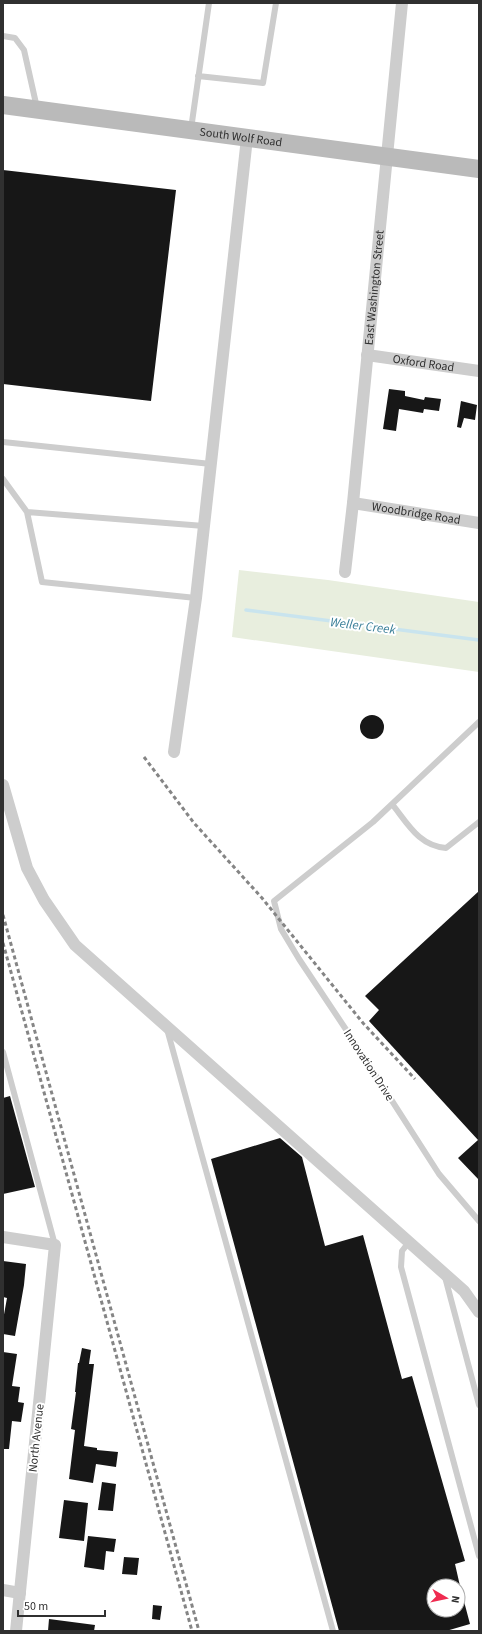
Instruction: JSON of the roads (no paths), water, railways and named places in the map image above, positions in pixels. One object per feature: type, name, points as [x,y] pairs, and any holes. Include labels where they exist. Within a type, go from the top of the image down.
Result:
[{"type":"main road","name":"South Wolf Road","points":[[3,105],[386,157],[479,168]]},
{"type":"street","name":"East Washington Street","points":[[345,572],[402,3]]},
{"type":"street","points":[[174,752],[196,598],[247,138]]},
{"type":"street","name":"Oxford Road","points":[[367,355],[479,371]]},
{"type":"street","name":"Woodbridge Road","points":[[353,503],[479,524]]},
{"type":"street","points":[[3,784],[28,868],[34,883],[60,925],[75,945],[464,1291],[479,1312]]},
{"type":"street","points":[[3,1237],[55,1245]]},
{"type":"street","name":"North Avenue","points":[[16,1631],[55,1245]]},
{"type":"street","points":[[3,1590],[20,1593]]},
{"type":"lane","points":[[190,131],[208,3]]},
{"type":"lane","points":[[198,76],[263,83],[276,3]]},
{"type":"lane","points":[[3,36],[15,38],[24,50],[37,110]]},
{"type":"lane","points":[[3,442],[211,464]]},
{"type":"lane","points":[[3,478],[27,512],[42,582],[196,598]]},
{"type":"lane","points":[[27,512],[204,526]]},
{"type":"lane","points":[[479,722],[392,804],[422,840],[435,847],[446,848],[479,822]]},
{"type":"lane","name":"Innovation Drive","points":[[392,804],[373,822],[274,901],[281,929],[299,959],[439,1174],[479,1221]]},
{"type":"lane","points":[[166,1026],[333,1631]]},
{"type":"lane","points":[[3,1052],[55,1245]]},
{"type":"lane","points":[[409,1242],[402,1252],[402,1267],[479,1556]]},
{"type":"lane","points":[[444,1273],[479,1405]]},
{"type":"waterway","name":"Weller Creek","points":[[246,610],[479,640]]},
{"type":"railway","points":[[144,757],[194,823],[262,898],[363,1023],[415,1079]]},
{"type":"railway","points":[[3,915],[199,1631]]},
{"type":"railway","points":[[3,943],[192,1631]]}]
